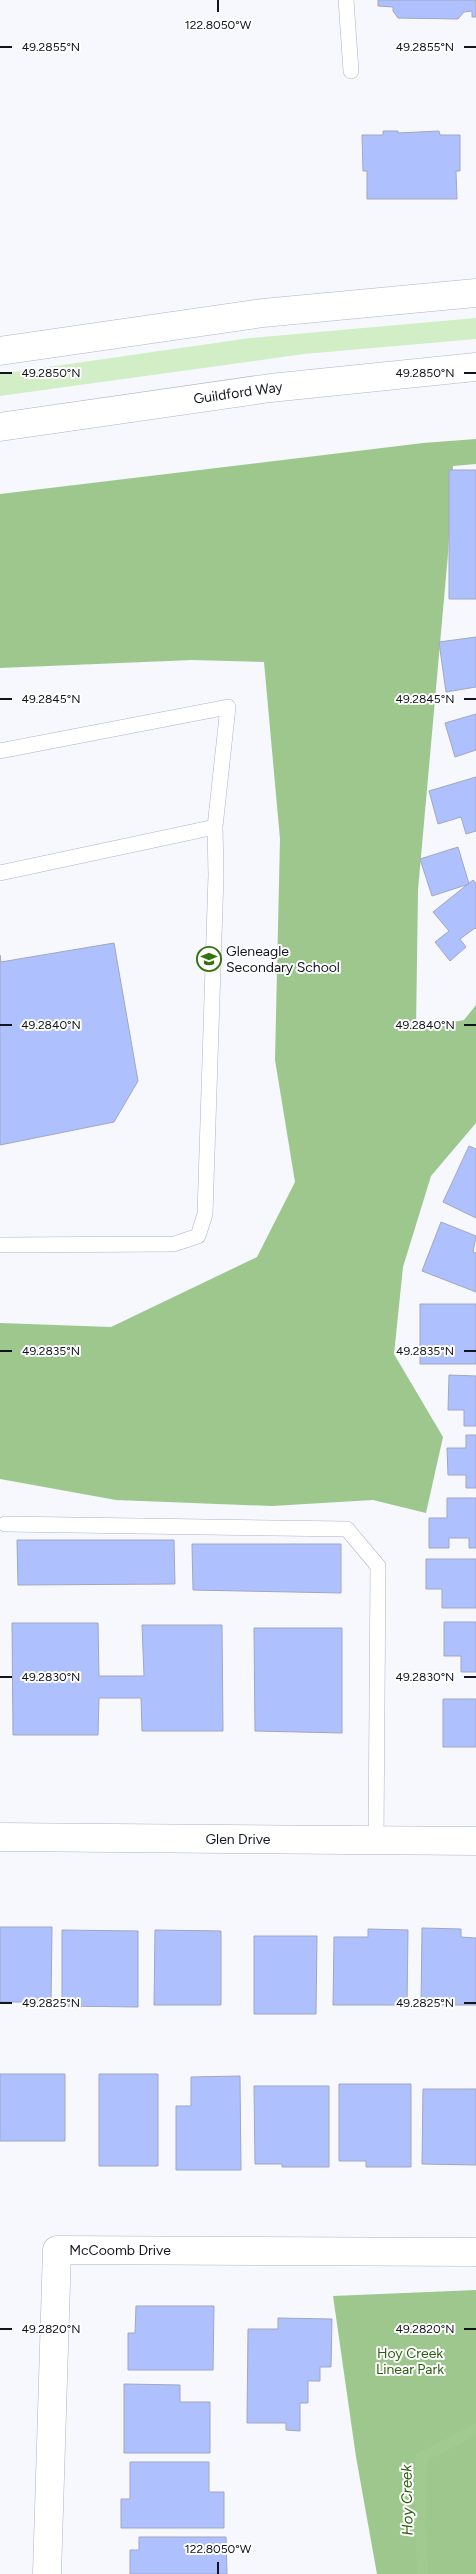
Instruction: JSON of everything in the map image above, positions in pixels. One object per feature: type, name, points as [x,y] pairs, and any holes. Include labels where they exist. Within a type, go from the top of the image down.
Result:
[{"type":"street","points":[[0,351],[263,313],[476,292]]},
{"type":"street","name":"Guildford Way","points":[[0,427],[270,388],[476,367]]},
{"type":"street","name":"Glen Drive","points":[[0,1837],[476,1841]]},
{"type":"street","name":"McCoomb Drive","points":[[47,2574],[58,2250],[476,2252]]},
{"type":"lane","points":[[346,0],[351,72]]},
{"type":"lane","points":[[0,751],[228,706],[215,827],[216,875],[205,1214],[198,1236],[174,1244],[0,1245]]},
{"type":"lane","points":[[0,873],[215,827]]},
{"type":"lane","points":[[5,1524],[348,1529],[378,1566],[376,1840]]},
{"type":"green space","points":[[476,318],[476,339],[304,354],[0,396],[0,374],[250,338]]},
{"type":"green space","points":[[476,439],[476,464],[453,466],[448,554],[418,890],[416,1029],[464,1020],[476,1005],[476,1123],[431,1176],[403,1267],[394,1354],[443,1437],[426,1513],[373,1500],[272,1506],[116,1500],[0,1479],[0,1323],[111,1327],[257,1257],[295,1182],[275,1060],[280,839],[264,662],[192,660],[0,668],[0,494],[423,443]]},
{"type":"green space","name":"Hoy Creek Linear Park","points":[[476,2290],[476,2574],[377,2574],[356,2457],[333,2296]]},
{"type":"building","points":[[378,0],[476,0],[476,17],[472,17],[472,11],[464,12],[458,19],[398,18],[393,11],[393,7],[378,6]]},
{"type":"building","points":[[383,131],[398,131],[398,133],[439,131],[440,135],[460,135],[460,171],[456,171],[457,199],[367,199],[367,171],[363,171],[362,135],[383,135]]},
{"type":"building","points":[[449,470],[476,470],[476,599],[449,599]]},
{"type":"building","points":[[476,637],[476,687],[446,692],[439,642]]},
{"type":"building","points":[[476,714],[476,750],[455,757],[445,723]]},
{"type":"building","points":[[476,777],[476,831],[466,834],[461,817],[438,824],[429,791]]},
{"type":"building","points":[[458,847],[469,884],[432,896],[420,859]]},
{"type":"building","points":[[473,880],[476,883],[476,929],[460,939],[466,947],[450,961],[435,942],[449,931],[433,912]]},
{"type":"building","points":[[114,943],[138,1081],[114,1122],[0,1145],[0,955],[1,962]]},
{"type":"building","points":[[469,1146],[476,1149],[476,1218],[443,1202]]},
{"type":"building","points":[[441,1222],[476,1236],[473,1252],[476,1253],[476,1292],[422,1271]]},
{"type":"building","points":[[420,1304],[476,1304],[476,1364],[420,1364]]},
{"type":"building","points":[[449,1375],[476,1376],[476,1426],[464,1426],[464,1410],[448,1410]]},
{"type":"building","points":[[466,1435],[476,1435],[476,1488],[466,1488],[466,1475],[448,1475],[447,1448],[466,1448]]},
{"type":"building","points":[[447,1498],[476,1498],[476,1548],[469,1548],[469,1538],[449,1538],[449,1548],[429,1548],[429,1518],[447,1518]]},
{"type":"building","points":[[17,1540],[174,1540],[175,1584],[18,1585]]},
{"type":"building","points":[[192,1544],[341,1544],[341,1593],[193,1590]]},
{"type":"building","points":[[426,1559],[476,1559],[476,1608],[442,1608],[442,1589],[426,1589]]},
{"type":"building","points":[[444,1622],[476,1622],[476,1672],[461,1672],[461,1656],[444,1656]]},
{"type":"building","points":[[12,1623],[98,1623],[99,1676],[144,1676],[142,1625],[222,1625],[223,1731],[142,1731],[141,1698],[99,1698],[98,1735],[13,1735]]},
{"type":"building","points":[[254,1628],[342,1628],[342,1733],[255,1731]]},
{"type":"building","points":[[443,1699],[476,1699],[476,1747],[443,1747]]},
{"type":"building","points":[[0,1927],[52,1927],[51,2002],[0,2002]]},
{"type":"building","points":[[422,1928],[461,1929],[461,1937],[476,1938],[476,2005],[421,2005]]},
{"type":"building","points":[[368,1929],[408,1930],[407,2005],[333,2005],[334,1937],[368,1937]]},
{"type":"building","points":[[62,1930],[138,1931],[138,2007],[62,2006]]},
{"type":"building","points":[[155,1930],[221,1931],[221,2005],[154,2005]]},
{"type":"building","points":[[254,1936],[317,1936],[316,2014],[254,2014]]},
{"type":"building","points":[[0,2074],[65,2074],[65,2141],[0,2141]]},
{"type":"building","points":[[99,2074],[158,2074],[158,2166],[99,2166]]},
{"type":"building","points":[[240,2076],[241,2170],[176,2170],[176,2106],[191,2106],[191,2077]]},
{"type":"building","points":[[339,2084],[411,2084],[411,2167],[366,2167],[366,2161],[339,2161]]},
{"type":"building","points":[[254,2086],[329,2086],[329,2167],[282,2167],[282,2164],[255,2164]]},
{"type":"building","points":[[423,2089],[476,2089],[476,2165],[422,2164]]},
{"type":"building","points":[[136,2306],[214,2306],[213,2370],[128,2370],[128,2333],[135,2333]]},
{"type":"building","points":[[278,2318],[332,2319],[331,2367],[320,2367],[320,2381],[308,2381],[308,2403],[300,2403],[300,2431],[286,2430],[286,2423],[247,2423],[248,2329],[278,2329]]},
{"type":"building","points":[[124,2384],[180,2385],[180,2402],[210,2402],[210,2453],[124,2453]]},
{"type":"building","points":[[130,2462],[209,2462],[209,2492],[224,2492],[224,2528],[121,2528],[121,2499],[130,2499]]},
{"type":"building","points":[[139,2537],[226,2537],[227,2574],[130,2574],[130,2550],[139,2550]]},
{"type":"waterway","name":"Hoy Creek","points":[[423,2574],[420,2527],[421,2458],[476,2429]]},
{"type":"place","name":"Gleneagle Secondary School","points":[[209,959]]}]
